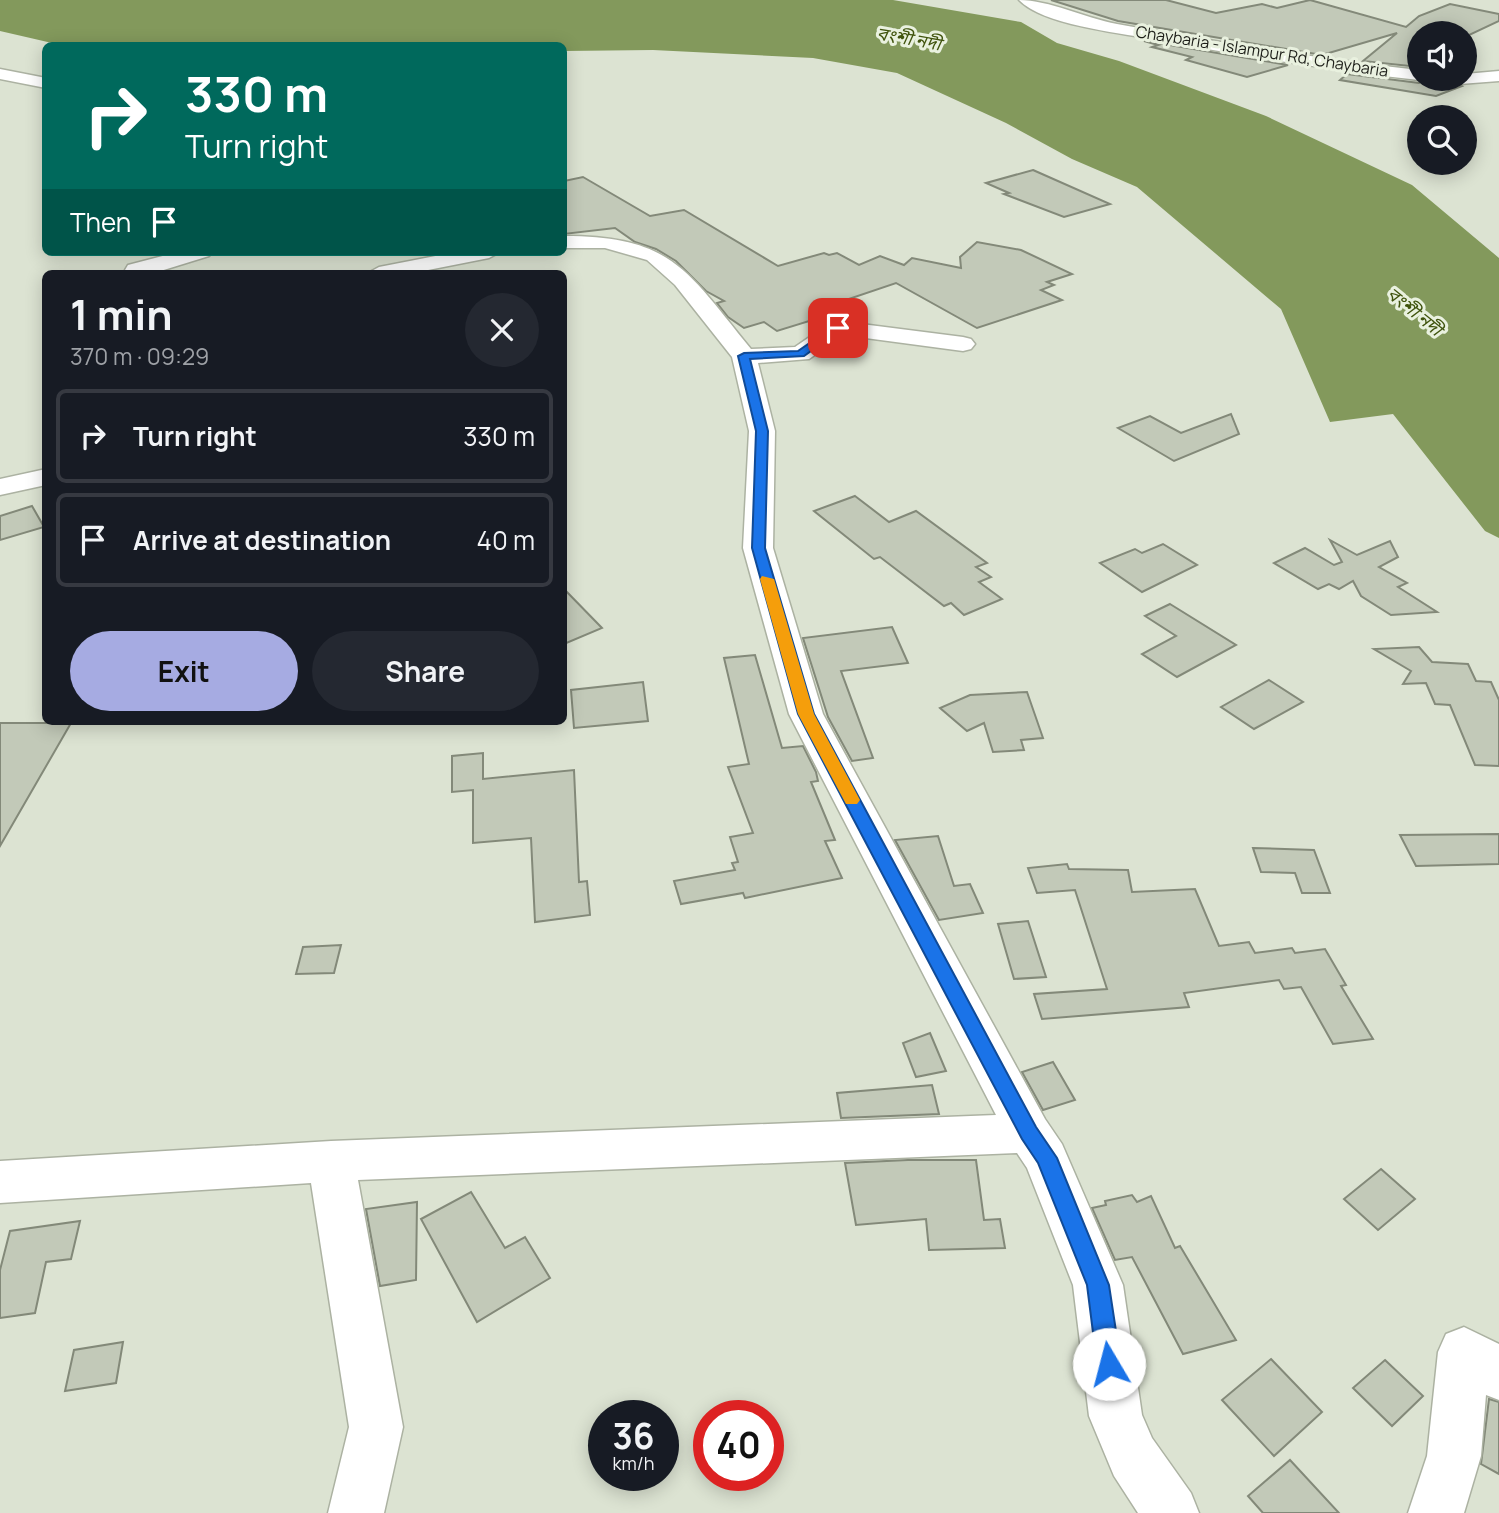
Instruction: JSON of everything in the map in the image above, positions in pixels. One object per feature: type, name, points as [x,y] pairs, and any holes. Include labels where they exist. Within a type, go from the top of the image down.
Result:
[{"type":"street","name":"Chaybaria - Islampur Rd, Chaybaria","points":[[1026,0],[1039,7],[1121,29],[1222,48],[1407,73]]},
{"type":"street","points":[[0,74],[42,82]]},
{"type":"street","points":[[1477,78],[1499,76]]},
{"type":"street","points":[[567,242],[606,242],[654,256],[684,280],[744,356],[762,431],[758,548],[806,714],[1029,1133],[1046,1158],[1098,1285],[1116,1416],[1133,1457],[1171,1513]]},
{"type":"street","points":[[136,270],[187,256]]},
{"type":"street","points":[[395,270],[468,256]]},
{"type":"street","points":[[744,356],[801,354],[838,328],[865,329],[905,338],[963,344]]},
{"type":"street","points":[[0,487],[42,478]]},
{"type":"street","points":[[0,1182],[331,1161],[1029,1133]]},
{"type":"street","points":[[331,1161],[376,1427],[356,1513]]},
{"type":"street","points":[[1436,1513],[1454,1456],[1464,1352],[1499,1374]]},
{"type":"water","name":"বংশী নদী","points":[[0,0],[893,0],[1021,22],[1057,43],[1119,61],[1266,116],[1412,185],[1499,258],[1499,538],[1485,531],[1393,414],[1330,422],[1281,309],[1137,187],[1072,159],[1006,123],[897,73],[813,58],[653,50],[567,51],[567,42],[48,42],[0,31]]},
{"type":"building","points":[[1051,0],[1166,0],[1216,13],[1262,4],[1277,8],[1310,0],[1407,26],[1407,66],[1363,61],[1397,33],[1322,55],[1118,21]]},
{"type":"building","points":[[1450,4],[1499,14],[1499,21],[1477,31],[1477,21],[1413,21]]},
{"type":"building","points":[[1144,41],[1288,65],[1247,77],[1186,60],[1192,57],[1152,47],[1158,45]]},
{"type":"building","points":[[1347,74],[1407,82],[1407,91],[1449,91],[1436,96],[1340,80]]},
{"type":"building","points":[[1033,170],[1110,204],[1064,217],[1004,194],[1009,193],[986,183]]},
{"type":"building","points":[[583,177],[650,216],[684,210],[778,266],[824,253],[837,253],[859,265],[880,256],[904,265],[912,258],[961,268],[960,257],[977,242],[1021,250],[1072,274],[1047,282],[1054,285],[1041,290],[1062,300],[977,328],[896,283],[822,308],[832,314],[777,331],[764,322],[744,328],[728,317],[717,303],[724,301],[706,291],[676,261],[656,249],[635,242],[615,228],[567,234],[567,180]]},
{"type":"building","points":[[1231,414],[1239,434],[1174,461],[1118,428],[1150,416],[1181,433]]},
{"type":"building","points":[[855,496],[889,522],[916,511],[987,563],[976,567],[991,577],[979,582],[1002,599],[964,615],[951,603],[944,606],[880,557],[874,559],[814,511]]},
{"type":"building","points":[[32,506],[42,528],[0,540],[0,516]]},
{"type":"building","points":[[1330,540],[1357,555],[1390,541],[1398,557],[1379,567],[1407,583],[1398,587],[1437,612],[1391,615],[1361,596],[1353,581],[1339,589],[1329,584],[1318,589],[1274,563],[1305,548],[1334,565],[1342,562]]},
{"type":"building","points":[[1163,544],[1197,565],[1142,592],[1100,563],[1135,549],[1142,553]]},
{"type":"building","points":[[567,592],[602,628],[567,643]]},
{"type":"building","points":[[1170,604],[1236,645],[1177,677],[1142,654],[1176,636],[1145,616]]},
{"type":"building","points":[[892,627],[908,663],[841,671],[873,758],[852,761],[828,717],[803,638]]},
{"type":"building","points":[[1419,647],[1432,662],[1468,664],[1476,681],[1491,682],[1499,700],[1499,766],[1475,765],[1450,705],[1435,704],[1426,683],[1403,684],[1411,671],[1374,649]]},
{"type":"building","points":[[755,655],[782,748],[803,746],[816,772],[818,781],[811,782],[835,840],[825,841],[842,878],[745,898],[743,893],[681,904],[674,881],[735,870],[732,863],[738,862],[730,837],[753,833],[728,767],[749,764],[724,658]]},
{"type":"building","points":[[1269,680],[1303,702],[1254,729],[1221,707]]},
{"type":"building","points":[[643,682],[648,721],[574,728],[571,690]]},
{"type":"building","points":[[1027,692],[1043,738],[1021,740],[1024,750],[993,752],[984,723],[967,731],[940,708],[970,695]]},
{"type":"building","points":[[0,723],[70,725],[0,846]]},
{"type":"building","points":[[483,753],[483,779],[574,770],[579,882],[587,881],[590,915],[535,922],[531,838],[473,843],[473,790],[452,792],[452,756]]},
{"type":"building","points":[[1499,834],[1499,864],[1416,866],[1400,835]]},
{"type":"building","points":[[938,836],[954,886],[970,884],[983,913],[939,920],[895,840]]},
{"type":"building","points":[[1253,848],[1314,850],[1330,893],[1302,893],[1295,873],[1261,872]]},
{"type":"building","points":[[1067,864],[1069,869],[1128,870],[1132,892],[1195,889],[1219,946],[1249,942],[1255,953],[1292,948],[1295,953],[1325,949],[1346,985],[1341,986],[1373,1039],[1333,1044],[1301,987],[1284,989],[1279,980],[1184,993],[1189,1007],[1042,1019],[1034,994],[1107,989],[1075,890],[1037,893],[1028,868]]},
{"type":"building","points":[[1028,921],[1046,977],[1014,979],[998,924]]},
{"type":"building","points":[[341,945],[334,973],[296,974],[303,947]]},
{"type":"building","points":[[930,1033],[946,1071],[916,1077],[903,1043]]},
{"type":"building","points":[[1053,1062],[1075,1100],[1043,1110],[1022,1072]]},
{"type":"building","points":[[932,1085],[939,1114],[841,1118],[837,1093]]},
{"type":"building","points":[[976,1160],[984,1220],[1000,1219],[1005,1248],[929,1250],[926,1219],[856,1225],[845,1163]]},
{"type":"building","points":[[1381,1169],[1415,1199],[1378,1230],[1344,1199]]},
{"type":"building","points":[[471,1192],[505,1248],[525,1237],[550,1278],[477,1322],[421,1219]]},
{"type":"building","points":[[1132,1195],[1137,1202],[1151,1196],[1175,1248],[1180,1246],[1236,1340],[1183,1354],[1132,1257],[1115,1260],[1092,1208],[1106,1205],[1105,1201]]},
{"type":"building","points":[[417,1202],[416,1280],[380,1286],[366,1209]]},
{"type":"building","points":[[80,1221],[71,1259],[46,1262],[35,1313],[0,1318],[0,1270],[10,1231]]},
{"type":"building","points":[[123,1342],[116,1383],[65,1391],[74,1350]]},
{"type":"building","points":[[1271,1359],[1322,1412],[1274,1456],[1222,1400]]},
{"type":"building","points":[[1385,1360],[1423,1396],[1392,1426],[1353,1388]]},
{"type":"building","points":[[1489,1399],[1499,1402],[1499,1474],[1481,1464]]},
{"type":"building","points":[[1290,1460],[1339,1513],[1263,1513],[1248,1496]]},
{"type":"slow traffic","points":[[767,579],[806,714],[851,800]]},
{"type":"route","points":[[838,328],[801,354],[744,356],[762,431],[758,548],[806,714],[1029,1133],[1046,1158],[1098,1285],[1109,1364]]}]
